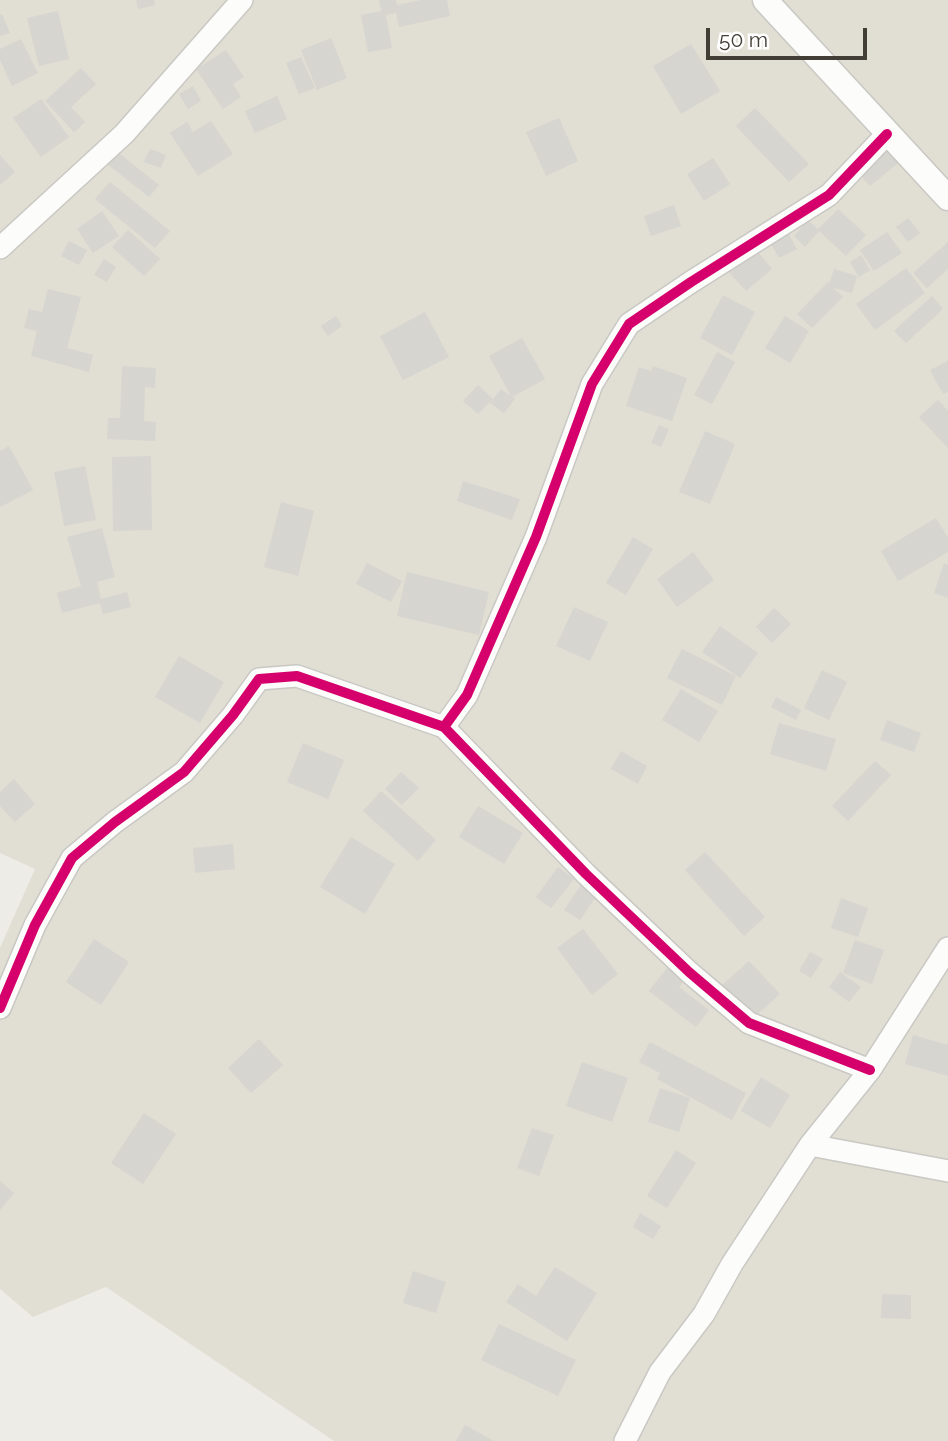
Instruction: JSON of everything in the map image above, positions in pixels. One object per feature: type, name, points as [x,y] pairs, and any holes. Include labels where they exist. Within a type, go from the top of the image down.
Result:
[{"type":"street","points":[[0,248],[124,134],[242,0]]},
{"type":"street","points":[[765,0],[948,198]]},
{"type":"street","points":[[444,727],[467,695],[536,537],[592,384],[629,324],[829,195],[887,134]]},
{"type":"street","points":[[0,1008],[35,925],[72,858],[184,772],[233,715],[259,679],[297,676],[444,727],[586,874],[689,972],[749,1023],[870,1070]]},
{"type":"street","points":[[625,1441],[660,1372],[704,1314],[732,1264],[810,1146],[870,1070],[948,948]]},
{"type":"street","points":[[810,1146],[948,1171]]},
{"type":"shaded area","points":[[0,0],[948,0],[948,1441],[334,1441],[106,1287],[33,1317],[0,1289],[0,948],[35,869],[0,853]]},
{"type":"building","points":[[136,0],[154,0],[155,5],[138,9]]},
{"type":"building","points":[[379,0],[396,0],[397,5],[421,0],[447,0],[450,16],[399,27],[396,13],[386,15],[392,48],[368,52],[361,15],[381,11]]},
{"type":"building","points":[[58,11],[69,59],[39,66],[27,18]]},
{"type":"building","points":[[2,14],[10,33],[0,36],[0,15]]},
{"type":"building","points":[[331,38],[347,78],[317,90],[301,50]]},
{"type":"building","points":[[21,39],[38,73],[12,86],[0,60],[0,49]]},
{"type":"building","points":[[691,44],[720,91],[681,114],[653,66]]},
{"type":"building","points":[[226,50],[244,77],[233,84],[241,97],[223,109],[196,69]]},
{"type":"building","points":[[301,57],[315,88],[299,94],[286,63]]},
{"type":"building","points":[[81,68],[96,84],[71,107],[85,122],[74,132],[45,101]]},
{"type":"building","points":[[193,86],[201,101],[188,109],[179,94]]},
{"type":"building","points":[[277,96],[287,119],[255,133],[245,111]]},
{"type":"building","points":[[41,99],[69,137],[41,157],[13,118]]},
{"type":"building","points":[[755,108],[809,164],[789,182],[736,126]]},
{"type":"building","points":[[559,118],[578,161],[546,176],[526,132]]},
{"type":"building","points":[[211,121],[233,154],[198,176],[170,133],[187,122],[193,132]]},
{"type":"building","points":[[111,147],[159,185],[149,197],[102,160]]},
{"type":"building","points":[[886,148],[898,163],[870,186],[857,171]]},
{"type":"building","points":[[150,149],[166,155],[161,168],[144,162]]},
{"type":"building","points":[[0,155],[15,172],[0,185]]},
{"type":"building","points":[[713,158],[730,184],[704,201],[687,174]]},
{"type":"building","points":[[110,182],[170,231],[155,248],[95,199]]},
{"type":"building","points":[[674,205],[681,226],[651,236],[644,216]]},
{"type":"building","points":[[838,209],[866,235],[846,256],[819,231],[805,247],[794,236],[808,220],[818,229]]},
{"type":"building","points":[[102,211],[119,236],[93,253],[77,229]]},
{"type":"building","points":[[908,218],[920,233],[908,242],[896,227]]},
{"type":"building","points":[[783,224],[797,249],[779,258],[765,233]]},
{"type":"building","points":[[128,230],[160,259],[144,276],[112,247]]},
{"type":"building","points":[[887,232],[902,253],[874,271],[860,250]]},
{"type":"building","points":[[69,241],[87,250],[79,265],[61,256]]},
{"type":"building","points":[[948,242],[948,269],[927,288],[913,273]]},
{"type":"building","points":[[753,246],[772,269],[746,291],[726,269]]},
{"type":"building","points":[[861,255],[870,270],[859,277],[850,262]]},
{"type":"building","points":[[104,259],[116,267],[107,282],[94,275]]},
{"type":"building","points":[[906,268],[925,293],[875,330],[856,304]]},
{"type":"building","points":[[834,269],[857,276],[852,293],[833,288],[843,297],[812,328],[797,314],[828,282],[829,284]]},
{"type":"building","points":[[48,289],[81,297],[67,348],[93,355],[89,372],[31,356],[37,331],[24,328],[29,309],[42,312]]},
{"type":"building","points":[[723,295],[755,312],[732,355],[700,338]]},
{"type":"building","points":[[932,296],[943,309],[906,343],[894,331]]},
{"type":"building","points":[[425,312],[449,357],[403,380],[380,336]]},
{"type":"building","points":[[336,316],[342,326],[328,336],[321,326]]},
{"type":"building","points":[[785,316],[809,331],[790,363],[765,348]]},
{"type":"building","points":[[522,338],[545,379],[512,397],[515,399],[504,413],[490,403],[501,389],[511,396],[489,356]]},
{"type":"building","points":[[717,352],[735,362],[712,404],[694,395]]},
{"type":"building","points":[[948,361],[948,392],[943,394],[930,370]]},
{"type":"building","points":[[122,366],[156,368],[155,388],[145,387],[144,421],[156,422],[155,441],[107,439],[108,418],[120,418]]},
{"type":"building","points":[[653,366],[687,378],[672,421],[626,406],[639,367],[651,371]]},
{"type":"building","points":[[478,385],[493,399],[478,414],[463,401]]},
{"type":"building","points":[[938,400],[948,411],[948,448],[919,417]]},
{"type":"building","points":[[659,425],[669,429],[661,447],[651,443]]},
{"type":"building","points":[[705,431],[735,444],[710,504],[679,492]]},
{"type":"building","points":[[9,446],[33,490],[0,507],[0,451]]},
{"type":"building","points":[[151,456],[152,530],[113,531],[112,457]]},
{"type":"building","points":[[85,466],[96,520],[64,526],[54,472]]},
{"type":"building","points":[[463,481],[520,499],[512,520],[457,501]]},
{"type":"building","points":[[281,502],[314,511],[298,576],[264,567]]},
{"type":"building","points":[[936,518],[948,538],[948,552],[898,581],[881,551]]},
{"type":"building","points":[[102,528],[115,577],[97,582],[101,599],[127,592],[131,607],[103,614],[100,603],[62,613],[57,593],[81,586],[67,537]]},
{"type":"building","points":[[633,537],[653,549],[626,595],[606,583]]},
{"type":"building","points":[[693,552],[714,580],[677,607],[657,579]]},
{"type":"building","points":[[367,563],[402,581],[391,602],[356,584]]},
{"type":"building","points":[[944,563],[948,565],[948,598],[934,593]]},
{"type":"building","points":[[407,572],[489,592],[479,635],[397,616]]},
{"type":"building","points":[[574,607],[608,622],[590,661],[556,646]]},
{"type":"building","points":[[774,608],[791,624],[772,643],[756,627]]},
{"type":"building","points":[[720,626],[758,653],[740,678],[702,652]]},
{"type":"building","points":[[682,649],[736,676],[722,705],[667,678]]},
{"type":"building","points":[[179,656],[224,682],[200,723],[155,697]]},
{"type":"building","points":[[822,670],[847,682],[829,720],[804,708]]},
{"type":"building","points":[[681,689],[718,711],[699,742],[662,720]]},
{"type":"building","points":[[776,697],[801,710],[796,720],[771,707]]},
{"type":"building","points":[[887,720],[921,733],[914,752],[880,740]]},
{"type":"building","points":[[779,723],[836,739],[826,771],[770,754]]},
{"type":"building","points":[[303,743],[344,760],[328,799],[287,782]]},
{"type":"building","points":[[621,751],[647,766],[638,784],[611,769]]},
{"type":"building","points":[[875,761],[891,775],[848,821],[832,806]]},
{"type":"building","points":[[401,772],[419,788],[402,805],[385,789]]},
{"type":"building","points":[[14,779],[35,804],[15,822],[0,806],[0,792]]},
{"type":"building","points":[[381,791],[436,840],[418,861],[363,811]]},
{"type":"building","points":[[478,806],[523,833],[504,864],[459,837]]},
{"type":"building","points":[[351,837],[395,864],[365,914],[320,887]]},
{"type":"building","points":[[233,844],[235,869],[195,873],[193,848]]},
{"type":"building","points":[[705,852],[765,917],[744,936],[685,870]]},
{"type":"building","points":[[558,867],[574,879],[551,908],[536,897]]},
{"type":"building","points":[[583,882],[599,892],[580,920],[564,910]]},
{"type":"building","points":[[841,898],[868,908],[858,937],[831,928]]},
{"type":"building","points":[[583,929],[618,974],[592,995],[557,948]]},
{"type":"building","points":[[94,939],[129,962],[101,1005],[66,982]]},
{"type":"building","points":[[855,940],[884,950],[872,984],[843,973]]},
{"type":"building","points":[[810,952],[823,959],[811,978],[799,971]]},
{"type":"building","points":[[749,961],[780,994],[751,1020],[720,987]]},
{"type":"building","points":[[671,963],[688,976],[679,987],[709,1010],[696,1027],[649,991]]},
{"type":"building","points":[[840,972],[861,987],[849,1002],[829,987]]},
{"type":"building","points":[[913,1035],[948,1045],[948,1076],[905,1064]]},
{"type":"building","points":[[259,1039],[283,1065],[251,1093],[228,1068]]},
{"type":"building","points":[[650,1042],[746,1093],[732,1120],[657,1079],[660,1073],[639,1062]]},
{"type":"building","points":[[582,1062],[628,1078],[612,1122],[566,1106]]},
{"type":"building","points":[[761,1077],[790,1095],[770,1128],[741,1111]]},
{"type":"building","points":[[660,1088],[690,1098],[679,1132],[648,1122]]},
{"type":"building","points":[[144,1113],[176,1134],[143,1184],[111,1163]]},
{"type":"building","points":[[532,1128],[554,1135],[539,1176],[517,1168]]},
{"type":"building","points":[[676,1150],[696,1163],[667,1208],[647,1196]]},
{"type":"building","points":[[0,1181],[14,1193],[0,1210]]},
{"type":"building","points":[[640,1213],[661,1226],[653,1239],[633,1227]]},
{"type":"building","points":[[555,1267],[597,1293],[567,1341],[506,1302],[518,1284],[536,1296]]},
{"type":"building","points":[[413,1271],[446,1282],[436,1313],[403,1303]]},
{"type":"building","points":[[882,1294],[911,1295],[911,1319],[881,1318]]},
{"type":"building","points":[[499,1324],[576,1360],[558,1396],[481,1360]]},
{"type":"building","points":[[465,1425],[494,1441],[456,1441]]},
{"type":"cycle path","points":[[444,727],[467,695],[536,537],[592,384],[629,324],[829,195],[887,134]]},
{"type":"cycle path","points":[[0,1008],[35,925],[72,858],[115,822],[184,772],[233,715],[259,679],[297,676],[444,727],[586,874],[689,972],[749,1023],[870,1070]]}]
